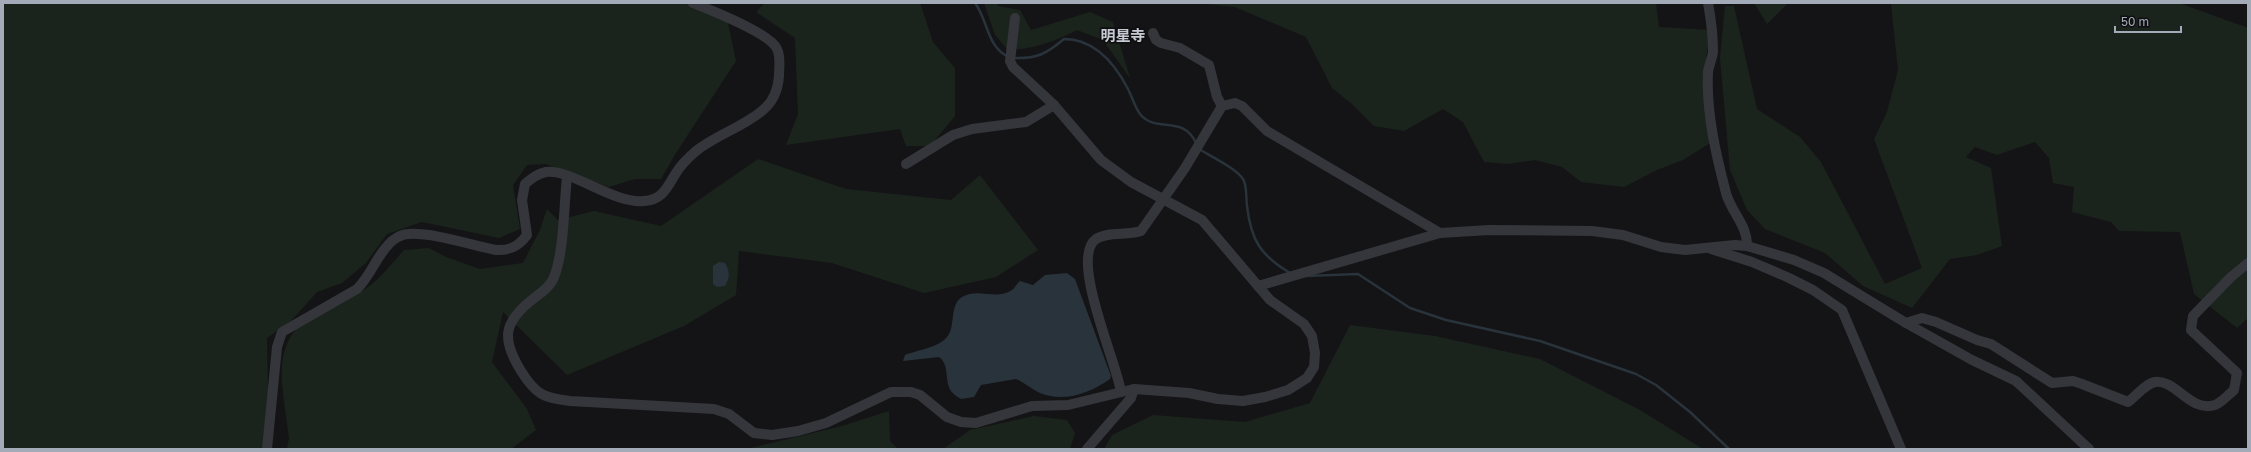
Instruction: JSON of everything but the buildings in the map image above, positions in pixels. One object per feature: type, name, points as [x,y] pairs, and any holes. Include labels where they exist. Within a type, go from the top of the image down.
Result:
[{"type":"street","points":[[266,449],[277,347],[282,332],[357,288],[367,279],[389,244],[406,234],[420,234],[496,250],[505,251],[513,248],[522,243],[527,235],[522,200],[525,184],[536,175],[546,172],[567,177],[626,200],[644,201],[659,198],[667,190],[676,173],[697,150],[745,123],[770,104],[775,96],[778,80],[780,58],[777,48],[772,42],[729,17],[693,3]]},
{"type":"street","points":[[1708,3],[1712,25],[1713,53],[1708,72],[1717,160],[1728,201],[1748,234],[1747,246]]},
{"type":"street","points":[[567,177],[560,250],[554,277],[545,290],[527,304],[514,318],[507,333],[509,348],[527,381],[541,395],[548,398],[570,402],[714,409],[730,414],[754,433],[772,435],[798,431],[826,423],[891,392],[911,392],[920,395],[947,417],[961,422],[976,424],[1032,406],[1068,405],[1134,389],[1189,393],[1218,399],[1243,401],[1265,397],[1288,390],[1307,378],[1314,366],[1315,353],[1312,336],[1304,324],[1276,305],[1202,220],[1130,182],[1101,160],[1054,105],[1013,67],[1010,61],[1015,18]]},
{"type":"street","points":[[1154,33],[1156,40],[1161,43],[1180,48],[1209,65],[1217,97],[1222,106]]},
{"type":"street","points":[[1121,392],[1119,378],[1094,303],[1088,274],[1088,249],[1095,240],[1103,236],[1133,234],[1141,231],[1149,222],[1162,198],[1185,168],[1222,106],[1235,103],[1242,106],[1267,131],[1440,233]]},
{"type":"street","points":[[906,164],[953,135],[972,129],[1026,122],[1054,105]]},
{"type":"street","points":[[1258,286],[1440,233],[1489,230],[1592,231],[1623,235],[1661,247],[1685,250],[1736,245],[1747,246],[1794,260],[1824,272],[1906,323],[1972,360],[2016,381],[2089,449]]},
{"type":"street","points":[[1708,248],[1752,262],[1787,277],[1813,290],[1842,310],[1901,449]]},
{"type":"street","points":[[1906,323],[1922,318],[1991,344],[2052,383],[2072,382],[2082,384],[2128,402],[2149,385],[2157,382],[2170,387],[2195,403],[2205,406],[2216,405],[2234,390],[2237,373],[2191,330],[2190,322],[2193,316],[2231,277],[2248,263]]},
{"type":"street","points":[[1087,449],[1131,398],[1134,389]]},
{"type":"shaded area","points":[[3,3],[701,3],[726,13],[736,61],[676,153],[661,179],[635,179],[609,187],[546,164],[527,165],[513,185],[520,229],[499,238],[422,222],[387,234],[366,263],[342,283],[317,292],[291,321],[267,338],[269,449],[3,449]]},
{"type":"shaded area","points":[[765,3],[920,3],[933,42],[955,68],[955,116],[930,146],[906,146],[900,129],[786,145],[798,114],[795,38],[756,12]]},
{"type":"shaded area","points":[[984,3],[997,3],[998,6],[1020,10],[1031,30],[1090,12],[1113,22],[1130,78],[1103,40],[1077,30],[1044,44],[1008,50],[995,35]]},
{"type":"shaded area","points":[[1196,3],[1656,3],[1659,27],[1711,30],[1706,57],[1715,140],[1683,160],[1657,170],[1624,187],[1581,182],[1562,167],[1535,160],[1508,164],[1484,162],[1463,122],[1443,109],[1404,131],[1374,126],[1352,104],[1332,88],[1306,37],[1235,7]]},
{"type":"shaded area","points":[[1754,3],[1788,3],[1767,24]]},
{"type":"shaded area","points":[[1884,3],[2179,3],[2248,28],[2248,318],[2237,328],[2194,294],[2180,232],[2119,231],[2111,222],[2072,212],[2074,187],[2053,183],[2049,158],[2035,142],[1997,155],[1975,147],[1966,157],[1991,168],[2002,246],[1977,255],[1950,259],[1912,308],[1863,286],[1825,253],[1765,229],[1747,210],[1730,170],[1720,58],[1725,6],[1734,6],[1757,109],[1800,137],[1821,162],[1885,284],[1922,268],[1874,139],[1887,112],[1898,70],[1891,4]]},
{"type":"shaded area","points":[[758,159],[846,189],[951,200],[980,175],[1038,250],[996,277],[924,293],[832,263],[739,251],[736,295],[684,326],[567,375],[503,312],[492,362],[527,409],[536,430],[511,449],[287,449],[289,438],[283,391],[282,365],[286,346],[294,332],[304,321],[316,313],[358,293],[372,284],[385,272],[404,250],[429,248],[446,257],[480,269],[523,263],[540,230],[547,209],[558,220],[594,211],[661,226]]},
{"type":"shaded area","points":[[719,262],[725,263],[729,274],[725,286],[717,287],[713,284],[713,266]]},
{"type":"shaded area","points":[[1067,273],[1075,279],[1111,376],[1110,379],[1102,384],[1076,395],[1058,397],[1040,393],[1016,379],[981,385],[974,397],[961,399],[951,391],[945,364],[939,357],[903,361],[905,355],[938,344],[947,337],[950,333],[955,305],[962,297],[975,293],[1006,293],[1013,289],[1020,281],[1033,285],[1045,275]]},
{"type":"shaded area","points":[[1350,325],[1435,336],[1540,359],[1640,410],[1703,449],[1104,449],[1112,435],[1153,415],[1245,422],[1310,403]]},
{"type":"shaded area","points":[[889,411],[890,441],[898,449],[746,449],[842,426]]},
{"type":"shaded area","points":[[1034,416],[1067,420],[1075,433],[1070,449],[943,449],[970,430]]},
{"type":"waterway","points":[[975,3],[996,47],[1009,57]]},
{"type":"waterway","points":[[1013,58],[1029,58],[1041,54],[1064,39],[1085,43],[1094,48],[1110,62],[1123,80],[1140,114],[1146,120],[1154,123],[1177,126],[1184,129],[1191,134],[1196,143]]},
{"type":"waterway","points":[[1199,149],[1237,172],[1244,181],[1249,218],[1254,237],[1264,253],[1271,260],[1290,273]]},
{"type":"waterway","points":[[1306,276],[1358,274],[1410,308],[1446,320],[1540,341],[1636,374],[1656,385],[1690,412],[1729,449]]},
{"type":"district","name":"明星寺","points":[[1123,36]]}]
